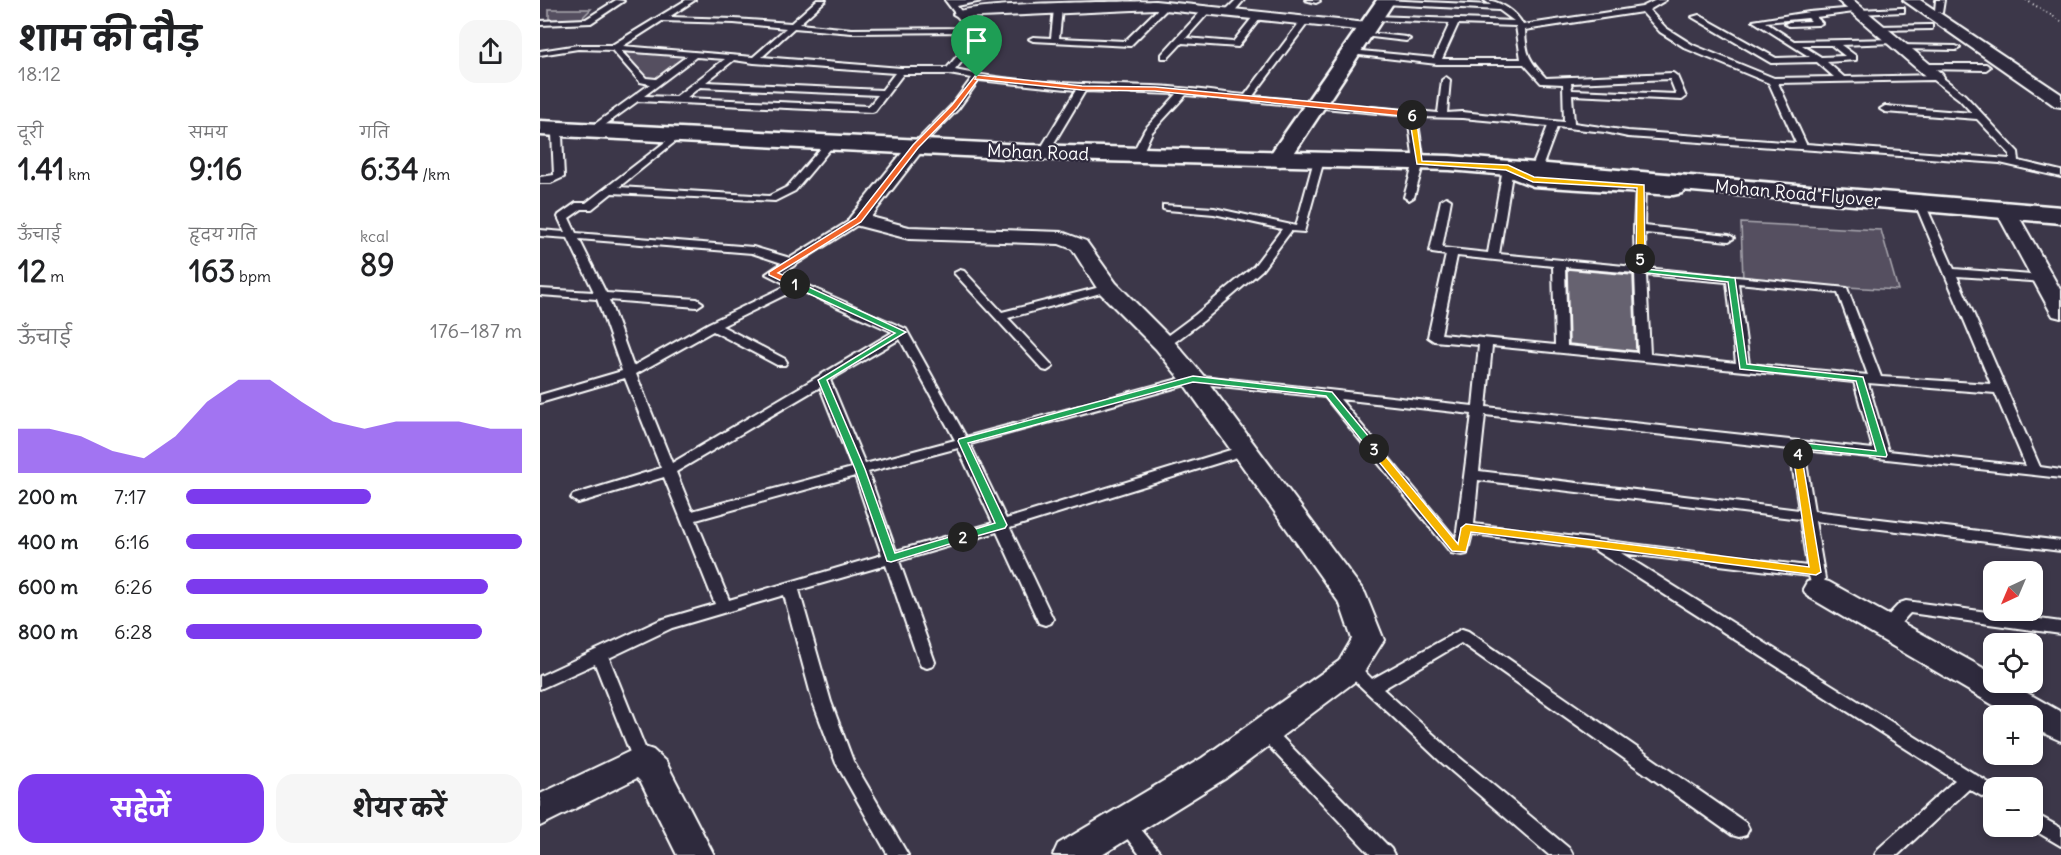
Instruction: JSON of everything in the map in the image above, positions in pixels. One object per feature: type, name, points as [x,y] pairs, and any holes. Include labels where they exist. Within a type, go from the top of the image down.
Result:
[{"type":"main road","points":[[1279,159],[1371,22]]},
{"type":"main road","name":"Mohan Road","points":[[540,128],[1043,153],[1419,162],[1500,167]]},
{"type":"main road","points":[[1500,167],[1515,164],[1536,168],[2061,208]]},
{"type":"main road","points":[[1500,167],[1533,179],[2061,220]]},
{"type":"main road","name":"Mohan Road Flyover","points":[[1536,168],[1581,174],[2061,214]]},
{"type":"street","points":[[1922,0],[2011,61],[2061,102]]},
{"type":"street","points":[[954,6],[1058,9],[1088,4],[1166,6],[1306,20],[1371,22]]},
{"type":"street","points":[[1906,5],[1946,15]]},
{"type":"street","points":[[1853,7],[1930,72]]},
{"type":"street","points":[[2011,61],[2061,90]]},
{"type":"street","points":[[916,147],[858,220],[909,232],[1062,238],[1078,245],[1108,288],[1164,344],[1193,379],[1354,601],[1368,640],[1350,669],[1214,768],[1071,855]]},
{"type":"street","points":[[2008,215],[2061,311]]},
{"type":"street","points":[[1817,580],[1886,628],[2061,728]]},
{"type":"street","points":[[540,810],[641,760],[654,772],[696,855]]},
{"type":"lane","points":[[614,48],[692,0]]},
{"type":"lane","points":[[754,60],[822,0]]},
{"type":"lane","points":[[949,71],[977,37],[954,6],[983,0]]},
{"type":"lane","points":[[1230,12],[1240,0]]},
{"type":"lane","points":[[1309,0],[1316,1]]},
{"type":"lane","points":[[1488,0],[1516,18],[1520,26],[1522,49],[1526,62],[1544,81],[1673,76],[1682,97],[1567,92]]},
{"type":"lane","points":[[1371,22],[1455,21],[1520,26],[1644,9],[1661,0]]},
{"type":"lane","points":[[540,23],[588,21],[620,2]]},
{"type":"lane","points":[[1371,22],[1463,3],[1501,8]]},
{"type":"lane","points":[[1843,80],[1820,60],[1757,21],[1853,7],[1906,5]]},
{"type":"lane","points":[[1033,39],[1127,44],[1166,6]]},
{"type":"lane","points":[[1054,40],[1058,9]]},
{"type":"lane","points":[[1165,56],[1208,9]]},
{"type":"lane","points":[[1644,9],[1663,30],[1690,47],[1773,81],[1843,80],[1986,67]]},
{"type":"lane","points":[[1763,25],[1818,23],[1809,14]]},
{"type":"lane","points":[[1180,40],[1235,45],[1259,15]]},
{"type":"lane","points":[[1696,17],[1774,61],[1853,58],[1834,43]]},
{"type":"lane","points":[[661,19],[734,21],[852,31],[972,30]]},
{"type":"lane","points":[[1247,98],[1306,20]]},
{"type":"lane","points":[[1437,61],[1455,21]]},
{"type":"lane","points":[[1371,22],[1406,39]]},
{"type":"lane","points":[[1371,22],[1437,61],[1526,62]]},
{"type":"lane","points":[[1878,28],[1929,27]]},
{"type":"lane","points":[[1793,43],[1897,44],[1956,48]]},
{"type":"lane","points":[[540,53],[578,47],[614,48],[901,71],[949,71],[977,77],[1082,88],[1184,92],[1569,125],[1628,134],[2000,160],[2061,174]]},
{"type":"lane","points":[[614,48],[643,80],[657,82]]},
{"type":"lane","points":[[591,130],[694,55]]},
{"type":"lane","points":[[677,100],[732,58]]},
{"type":"lane","points":[[635,98],[872,110],[901,71]]},
{"type":"lane","points":[[1930,72],[1962,98],[2015,154],[2014,164]]},
{"type":"lane","points":[[916,147],[955,107],[977,77]]},
{"type":"lane","points":[[1442,115],[1446,80]]},
{"type":"lane","points":[[1567,81],[1569,125]]},
{"type":"lane","points":[[1773,81],[1803,147]]},
{"type":"lane","points":[[698,84],[884,93]]},
{"type":"lane","points":[[1043,153],[1082,88]]},
{"type":"lane","points":[[1137,156],[1148,131],[1184,92]]},
{"type":"lane","points":[[1885,109],[1979,116]]},
{"type":"lane","points":[[1409,197],[1419,162],[1412,113]]},
{"type":"lane","points":[[1536,168],[1552,124]]},
{"type":"lane","points":[[540,180],[547,181],[559,177],[557,134],[564,129]]},
{"type":"lane","points":[[678,135],[588,207],[580,205],[563,217],[602,297],[629,373],[724,607]]},
{"type":"lane","points":[[610,190],[771,199],[791,189],[831,142]]},
{"type":"lane","points":[[1167,207],[1214,211],[1300,230],[1319,160]]},
{"type":"lane","points":[[1493,256],[1500,167]]},
{"type":"lane","points":[[1641,186],[1639,229],[1644,357]]},
{"type":"lane","points":[[1446,200],[1436,251],[1843,290],[1876,380]]},
{"type":"lane","points":[[1922,208],[2035,471]]},
{"type":"lane","points":[[858,220],[772,274],[902,332],[963,441],[1045,619]]},
{"type":"lane","points":[[1164,344],[1199,318],[1257,268],[1289,227]]},
{"type":"lane","points":[[1639,229],[1729,238]]},
{"type":"lane","points":[[540,233],[753,250],[791,261]]},
{"type":"lane","points":[[1452,252],[1434,337],[1860,379],[2000,389]]},
{"type":"lane","points":[[1559,263],[1561,349]]},
{"type":"lane","points":[[1950,272],[2043,279]]},
{"type":"lane","points":[[960,273],[1047,367]]},
{"type":"lane","points":[[1732,280],[1743,367]]},
{"type":"lane","points":[[540,399],[629,373],[713,326],[797,285]]},
{"type":"lane","points":[[1000,316],[1108,288]]},
{"type":"lane","points":[[540,292],[697,303]]},
{"type":"lane","points":[[713,326],[781,362]]},
{"type":"lane","points":[[578,498],[670,470],[902,332]]},
{"type":"lane","points":[[1329,394],[1456,549],[1462,550],[1480,410],[1486,342]]},
{"type":"lane","points":[[688,517],[1193,379],[2061,474]]},
{"type":"lane","points":[[1860,379],[1882,455]]},
{"type":"lane","points":[[822,380],[860,469],[927,662]]},
{"type":"lane","points":[[1466,528],[1596,544],[1817,580],[1796,445]]},
{"type":"lane","points":[[540,683],[666,624],[1002,525],[1245,450]]},
{"type":"lane","points":[[1472,476],[2061,546]]},
{"type":"lane","points":[[1596,544],[1983,788]]},
{"type":"lane","points":[[790,587],[822,702],[845,763],[898,855]]},
{"type":"lane","points":[[1886,628],[1906,608],[2061,627]]},
{"type":"lane","points":[[1371,688],[1462,635],[1739,829]]},
{"type":"lane","points":[[600,655],[641,760]]},
{"type":"lane","points":[[1350,669],[1447,757],[1563,855]]},
{"type":"lane","points":[[1265,731],[1384,855]]},
{"type":"lane","points":[[1885,855],[1968,779]]},
{"type":"lane","points":[[1124,823],[1152,855]]},
{"type":"lane","points":[[2043,827],[2061,838]]},
{"type":"path","points":[[2026,0],[2061,21]]},
{"type":"shaded area","points":[[549,9],[591,9],[580,20],[549,20]]},
{"type":"shaded area","points":[[623,51],[688,56],[655,79],[648,79]]},
{"type":"shaded area","points":[[1741,223],[1881,230],[1898,290],[1743,281]]},
{"type":"building","points":[[1567,269],[1633,275],[1636,351],[1569,344]]},
{"type":"route","points":[[977,77],[1082,88],[1155,89],[1412,113],[1419,162],[1508,168],[1533,179],[1641,186],[1639,229],[1641,271],[1732,280],[1743,367],[1860,379],[1882,455],[1796,445],[1816,572],[1466,528],[1462,550],[1456,549],[1329,394],[1193,379],[963,441],[1002,525],[891,558],[860,469],[822,380],[902,332],[772,274],[858,220],[916,147],[955,107],[977,77]]}]
